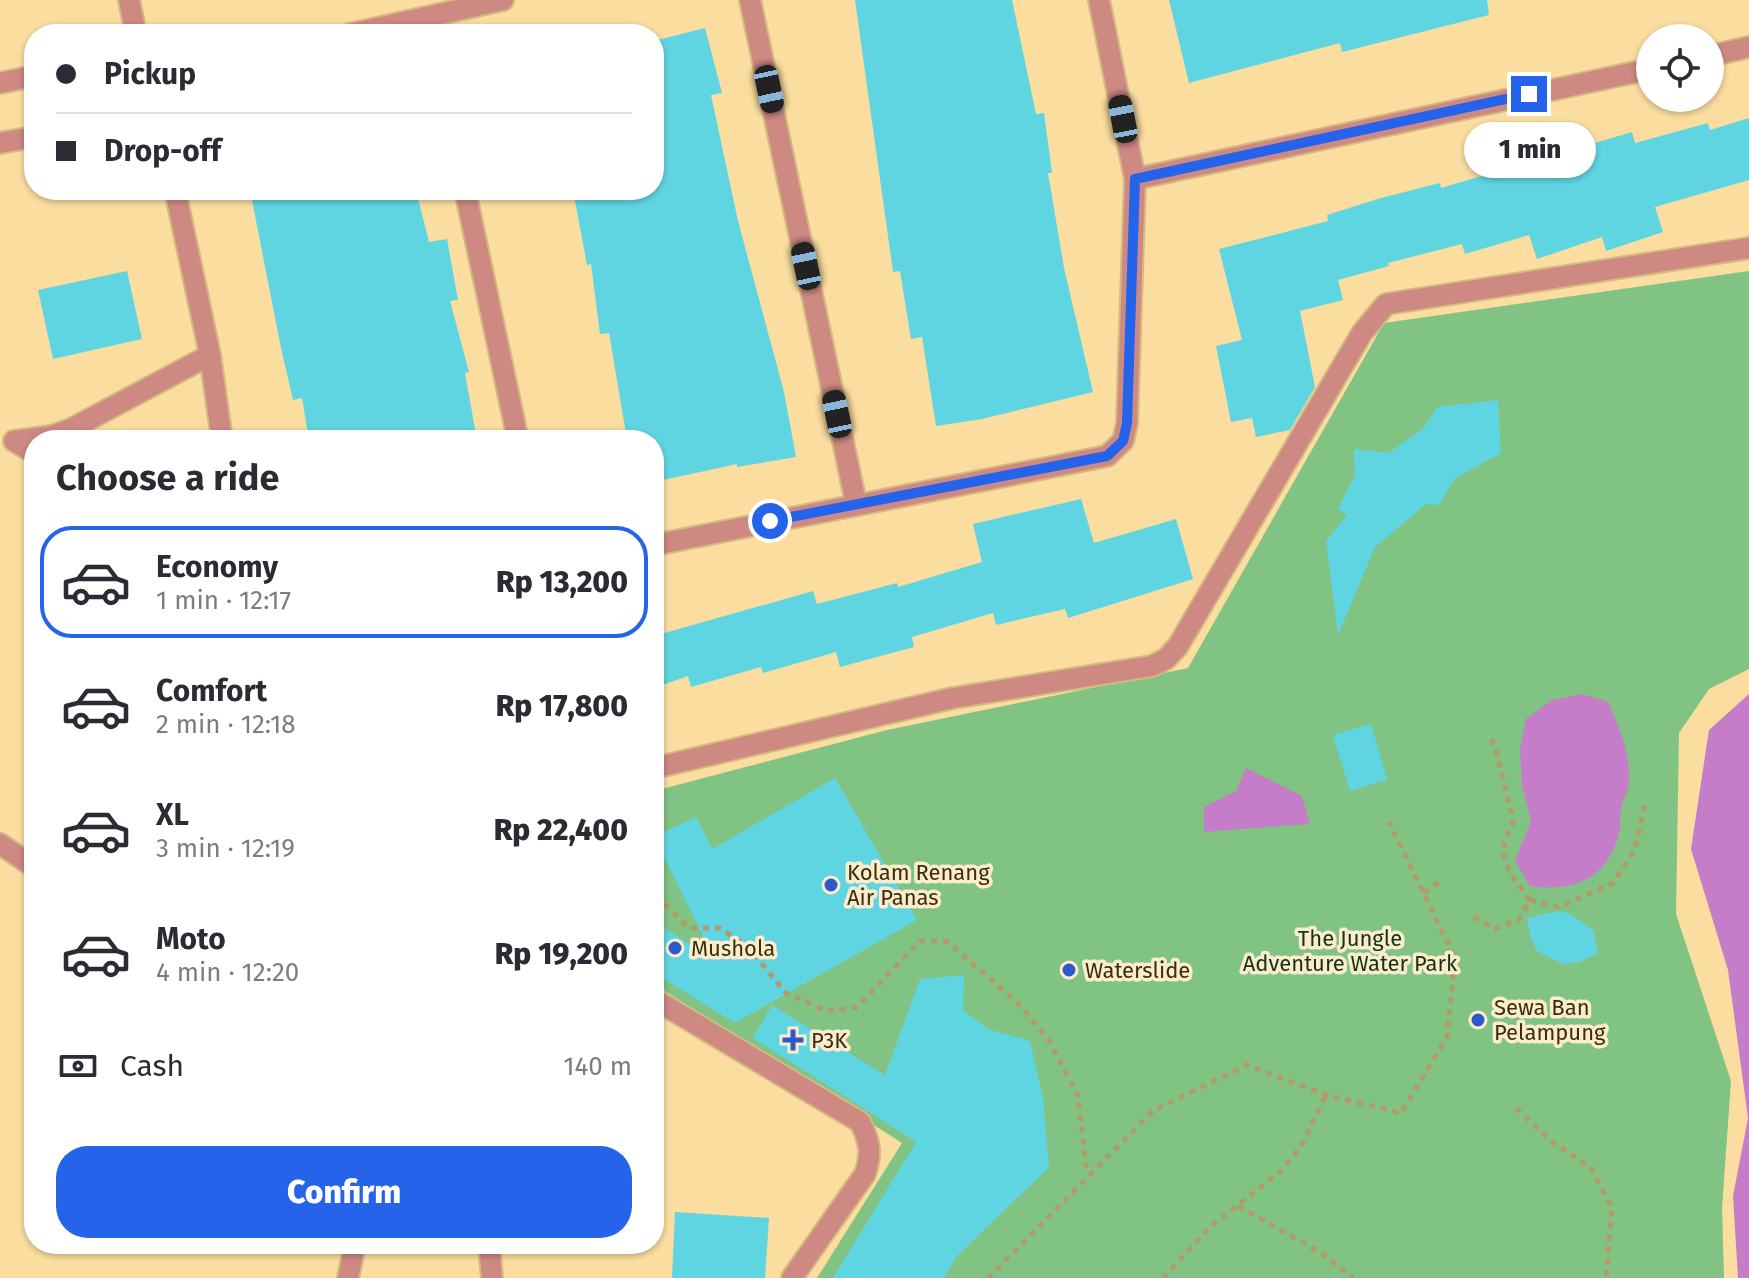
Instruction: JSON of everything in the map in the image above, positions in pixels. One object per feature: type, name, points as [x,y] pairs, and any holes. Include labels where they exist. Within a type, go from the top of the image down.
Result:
[{"type":"street","points":[[129,0],[134,24]]},
{"type":"street","points":[[436,24],[503,0]]},
{"type":"street","points":[[750,0],[856,503]]},
{"type":"street","points":[[664,543],[1107,456],[1116,450],[1127,423],[1135,179],[1099,0]]},
{"type":"street","points":[[1724,53],[1749,47]]},
{"type":"street","points":[[1135,179],[1636,72]]},
{"type":"street","points":[[0,83],[24,78]]},
{"type":"street","points":[[0,143],[24,139]]},
{"type":"street","points":[[177,200],[210,355],[221,430]]},
{"type":"street","points":[[467,200],[516,430]]},
{"type":"street","points":[[664,766],[953,698],[1152,666],[1166,659],[1178,646],[1362,333],[1386,304],[1749,248]]},
{"type":"street","points":[[68,430],[210,355]]},
{"type":"street","points":[[0,844],[24,860]]},
{"type":"street","points":[[664,1005],[860,1122],[869,1140],[871,1156],[865,1174],[792,1278]]},
{"type":"street","points":[[348,1278],[353,1254]]},
{"type":"street","points":[[490,1254],[492,1278]]},
{"type":"path","points":[[1489,733],[1500,759],[1503,788],[1514,820],[1502,843],[1508,872],[1530,900],[1559,907],[1613,883],[1635,849],[1645,805]]},
{"type":"path","points":[[991,1277],[1042,1227],[1087,1175],[1154,1110],[1247,1065],[1326,1095],[1401,1113],[1447,1037],[1455,958],[1389,822]]},
{"type":"path","points":[[1424,893],[1442,880]]},
{"type":"path","points":[[1474,917],[1495,929],[1519,919],[1530,900]]},
{"type":"path","points":[[664,903],[689,928],[720,928],[747,946],[786,993],[827,1011],[857,1007],[920,941],[946,941],[1015,1000],[1049,1040],[1078,1096],[1087,1175]]},
{"type":"path","points":[[1163,1278],[1210,1227],[1290,1159],[1326,1095]]},
{"type":"path","points":[[1516,1108],[1551,1141],[1591,1168],[1612,1208],[1606,1278]]},
{"type":"path","points":[[1238,1206],[1323,1254],[1353,1278]]},
{"type":"green space","name":"The Jungle Adventure Water Park","points":[[1749,271],[1749,669],[1709,689],[1679,733],[1676,914],[1731,1081],[1722,1208],[1724,1278],[817,1278],[902,1143],[664,990],[664,788],[887,730],[1188,668],[1384,323]]},
{"type":"shaded area","points":[[1582,694],[1608,702],[1626,749],[1629,783],[1621,809],[1619,833],[1606,862],[1586,879],[1561,887],[1530,886],[1515,861],[1531,821],[1522,785],[1520,749],[1526,719],[1552,700]]},
{"type":"shaded area","points":[[1749,694],[1749,1278],[1738,1278],[1733,1196],[1748,1118],[1728,970],[1691,849],[1709,730]]},
{"type":"shaded area","points":[[1246,768],[1302,796],[1310,824],[1204,832],[1204,807],[1236,791]]},
{"type":"building","points":[[855,0],[1012,0],[1036,114],[1044,113],[1052,173],[1048,173],[1064,268],[1093,392],[982,419],[936,426],[922,337],[911,339],[900,271],[893,272]]},
{"type":"building","points":[[1169,0],[1487,0],[1489,15],[1342,52],[1340,43],[1189,83]]},
{"type":"building","points":[[705,28],[722,93],[711,95],[738,221],[784,392],[796,457],[737,467],[737,464],[664,480],[664,430],[625,430],[609,333],[600,334],[591,264],[587,265],[575,200],[664,200],[664,38]]},
{"type":"building","points":[[1749,118],[1749,180],[1655,207],[1663,232],[1606,251],[1602,237],[1537,259],[1529,235],[1465,254],[1462,244],[1338,280],[1343,300],[1300,311],[1315,387],[1290,430],[1256,437],[1252,418],[1231,422],[1216,346],[1242,340],[1219,249],[1328,221],[1327,215],[1381,198],[1440,183],[1441,188],[1632,132],[1635,143],[1708,123],[1710,130]]},
{"type":"building","points":[[252,200],[418,200],[429,242],[447,239],[458,300],[450,301],[469,372],[465,373],[475,430],[307,430],[302,398],[293,400]]},
{"type":"building","points":[[127,271],[142,339],[53,359],[38,290]]},
{"type":"building","points":[[1498,400],[1501,453],[1454,479],[1439,505],[1426,504],[1375,547],[1338,635],[1326,541],[1347,515],[1338,509],[1355,475],[1354,449],[1388,453],[1423,429],[1437,407]]},
{"type":"building","points":[[1081,499],[1094,543],[1176,519],[1193,579],[1068,618],[1065,609],[996,625],[993,613],[912,637],[914,647],[840,667],[836,652],[763,673],[761,667],[691,687],[688,676],[664,684],[664,633],[813,591],[817,604],[897,583],[898,587],[982,562],[973,524]]},
{"type":"building","points":[[1371,724],[1387,780],[1350,791],[1333,735]]},
{"type":"building","points":[[835,778],[917,920],[735,1023],[664,979],[664,928],[715,960],[664,857],[664,832],[696,817],[712,849]]},
{"type":"building","points":[[1559,911],[1571,914],[1593,930],[1598,953],[1580,962],[1563,964],[1538,952],[1531,940],[1527,918]]},
{"type":"building","points":[[964,975],[963,1010],[988,1029],[1030,1041],[1043,1098],[1049,1167],[957,1256],[944,1278],[833,1278],[916,1142],[753,1038],[772,1005],[885,1075],[920,979]]},
{"type":"building","points":[[675,1212],[769,1218],[765,1278],[672,1278]]},
{"type":"place","name":"Kolam Renang Air Panas","points":[[831,885]]},
{"type":"place","name":"Mushola","points":[[675,948]]},
{"type":"place","name":"Waterslide","points":[[1069,970]]},
{"type":"place","name":"Sewa Ban Pelampung","points":[[1478,1020]]},
{"type":"place","name":"P3K","points":[[793,1040]]},
{"type":"route","points":[[770,521],[1107,456],[1116,450],[1123,441],[1127,423],[1135,179],[1529,94]]}]
